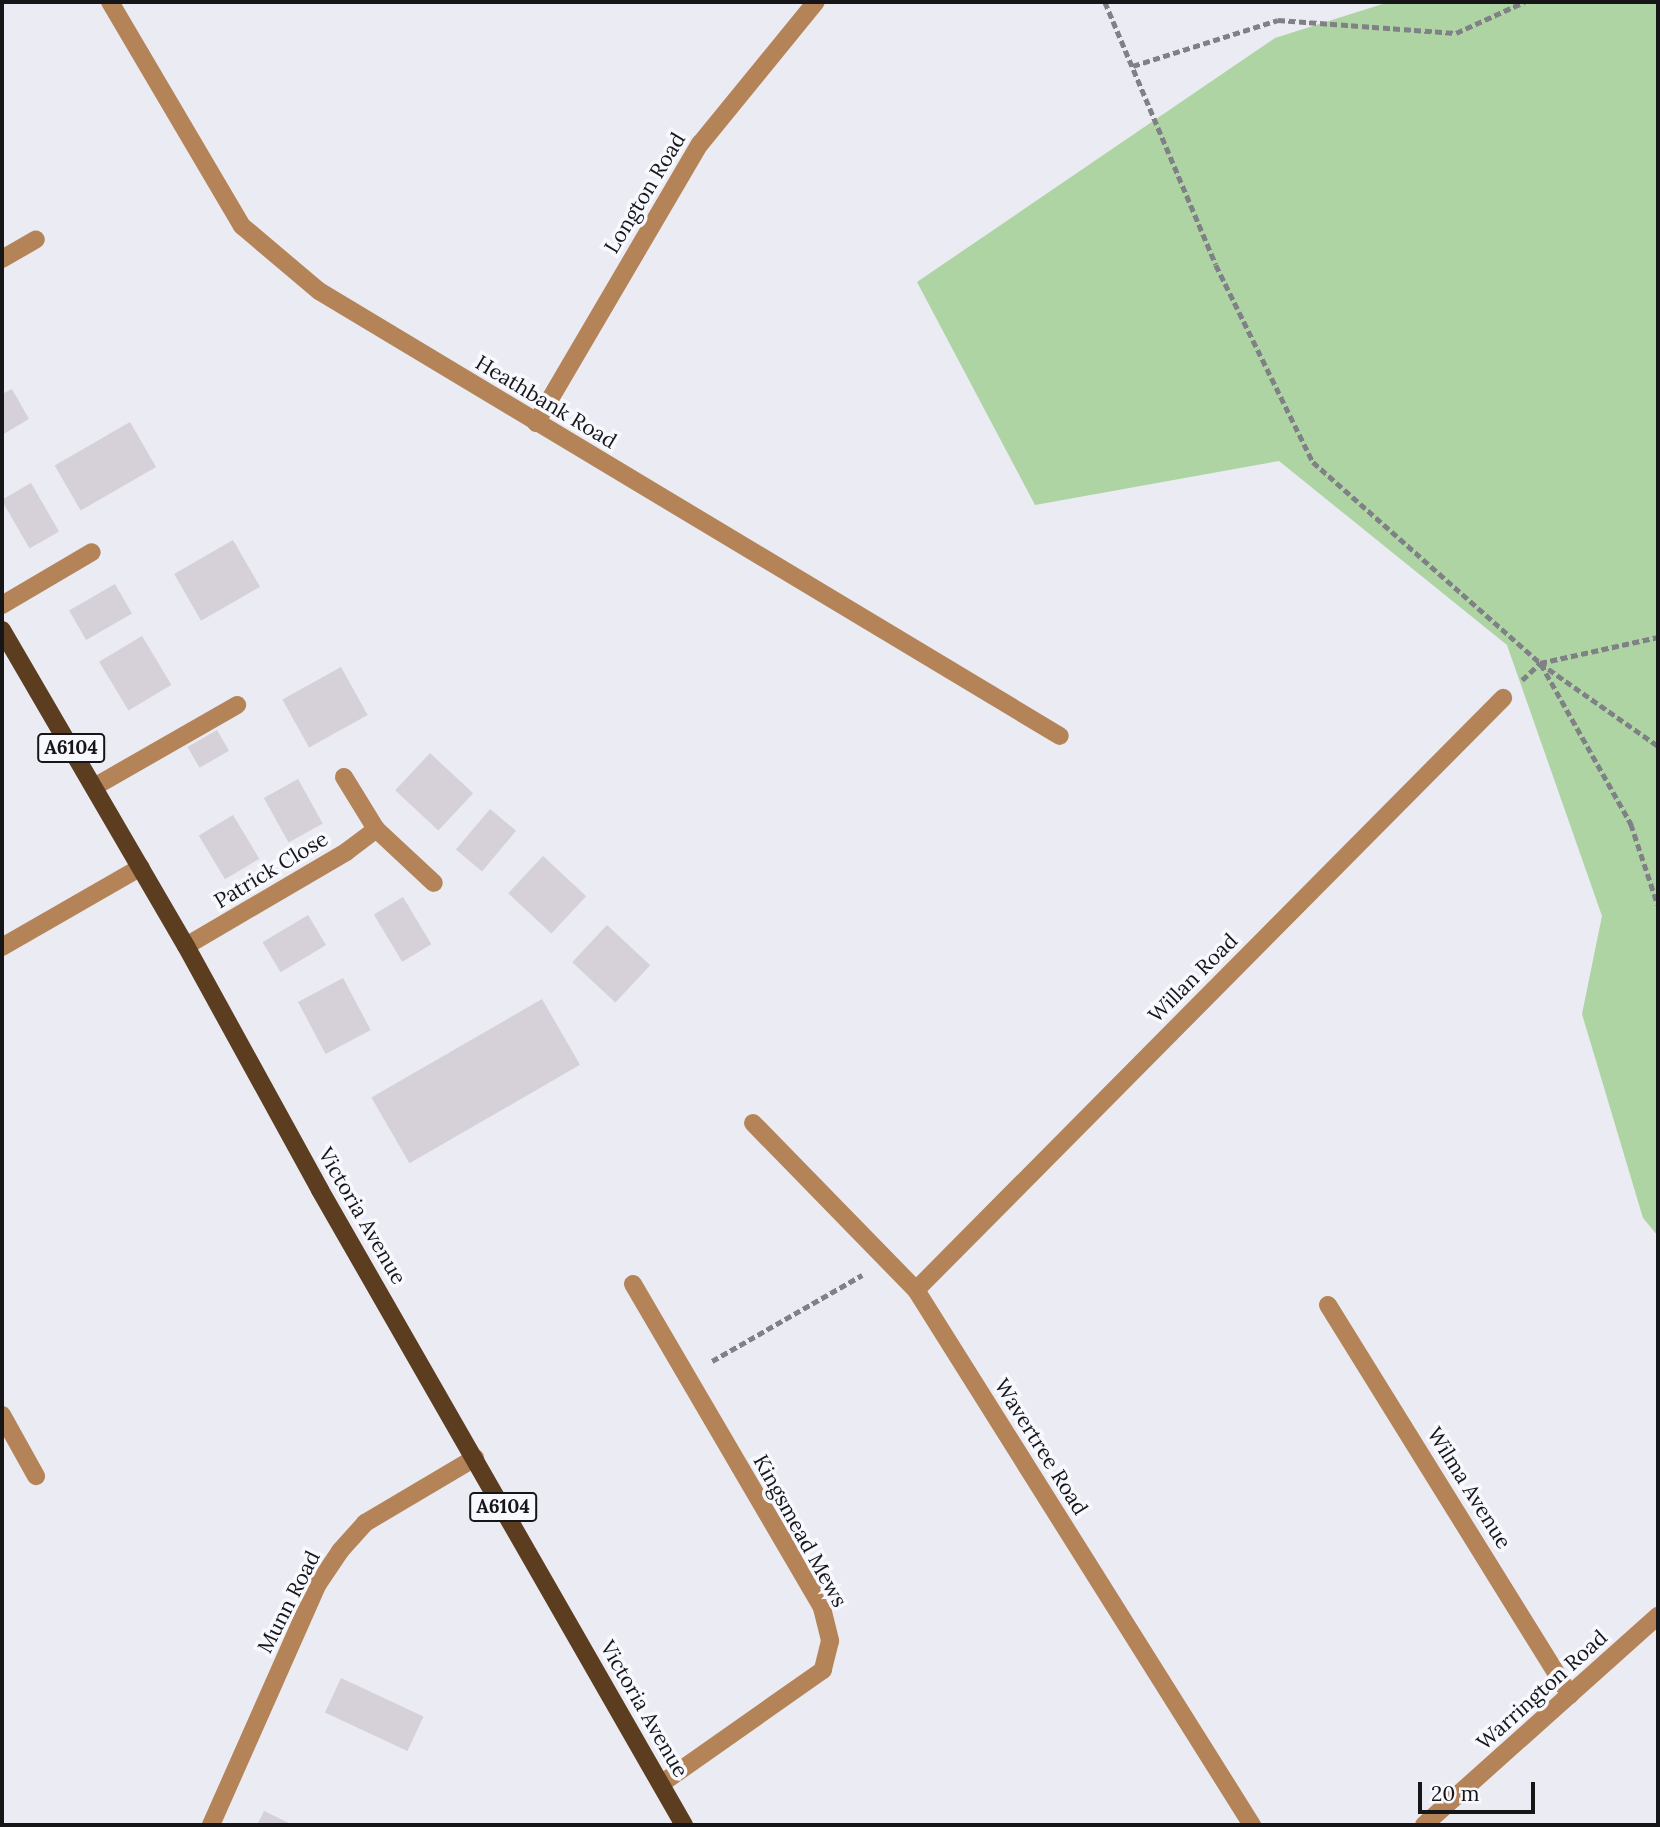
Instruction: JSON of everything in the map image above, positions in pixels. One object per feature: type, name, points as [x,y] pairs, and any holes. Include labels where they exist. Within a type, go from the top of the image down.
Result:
[{"type":"main road","name":"Victoria Avenue","points":[[2,629],[141,867],[320,1190],[684,1825]]},
{"type":"street","name":"Heathbank Road","points":[[110,2],[242,226],[319,291],[1060,736]]},
{"type":"street","name":"Longton Road","points":[[536,423],[700,144],[816,2]]},
{"type":"street","points":[[2,259],[36,239]]},
{"type":"street","points":[[2,605],[92,552]]},
{"type":"street","name":"Willan Road","points":[[916,1290],[1503,698]]},
{"type":"street","points":[[94,787],[237,705]]},
{"type":"street","points":[[344,777],[376,829],[434,883]]},
{"type":"street","name":"Patrick Close","points":[[186,946],[346,852],[376,829]]},
{"type":"street","points":[[2,947],[141,867]]},
{"type":"street","name":"Wavertree Road","points":[[753,1123],[916,1290],[1252,1825]]},
{"type":"street","name":"Kingsmead Mews","points":[[633,1284],[822,1608],[830,1641],[823,1670],[661,1784]]},
{"type":"street","name":"Wilma Avenue","points":[[1328,1305],[1570,1695]]},
{"type":"street","points":[[2,1415],[36,1476]]},
{"type":"street","name":"Munn Road","points":[[211,1825],[318,1584],[340,1550],[365,1523],[475,1458]]},
{"type":"street","name":"Warrington Road","points":[[1424,1825],[1658,1616]]},
{"type":"path","points":[[1105,2],[1216,265],[1313,462],[1540,663],[1658,746]]},
{"type":"path","points":[[1133,66],[1278,20],[1455,33],[1524,2]]},
{"type":"path","points":[[1540,663],[1658,636]]},
{"type":"path","points":[[1540,663],[1631,824],[1658,905]]},
{"type":"path","points":[[686,1376],[887,1261]]},
{"type":"green space","points":[[1389,2],[1658,2],[1658,1236],[1643,1218],[1582,1014],[1602,916],[1507,645],[1279,461],[1035,505],[917,282],[1275,38]]},
{"type":"building","points":[[12,389],[29,419],[2,435],[2,394]]},
{"type":"building","points":[[130,422],[156,467],[81,511],[55,466]]},
{"type":"building","points":[[31,483],[59,531],[30,548],[2,500]]},
{"type":"building","points":[[233,540],[260,587],[201,621],[174,574]]},
{"type":"building","points":[[115,584],[132,613],[86,640],[69,610]]},
{"type":"building","points":[[142,636],[171,685],[128,711],[99,662]]},
{"type":"building","points":[[341,667],[368,715],[309,748],[282,699]]},
{"type":"building","points":[[217,730],[229,751],[200,768],[188,747]]},
{"type":"building","points":[[430,753],[473,793],[438,831],[395,790]]},
{"type":"building","points":[[298,779],[323,824],[289,843],[264,798]]},
{"type":"building","points":[[490,809],[516,831],[482,871],[456,850]]},
{"type":"building","points":[[233,815],[259,859],[225,879],[199,836]]},
{"type":"building","points":[[543,856],[586,896],[551,934],[508,893]]},
{"type":"building","points":[[403,897],[431,944],[402,962],[374,915]]},
{"type":"building","points":[[308,915],[326,945],[281,972],[263,942]]},
{"type":"building","points":[[607,925],[650,965],[615,1003],[572,962]]},
{"type":"building","points":[[343,978],[371,1030],[326,1054],[298,1002]]},
{"type":"building","points":[[542,999],[580,1065],[409,1163],[371,1098]]},
{"type":"building","points":[[341,1678],[423,1716],[407,1751],[325,1712]]},
{"type":"building","points":[[264,1811],[293,1825],[257,1825]]}]
